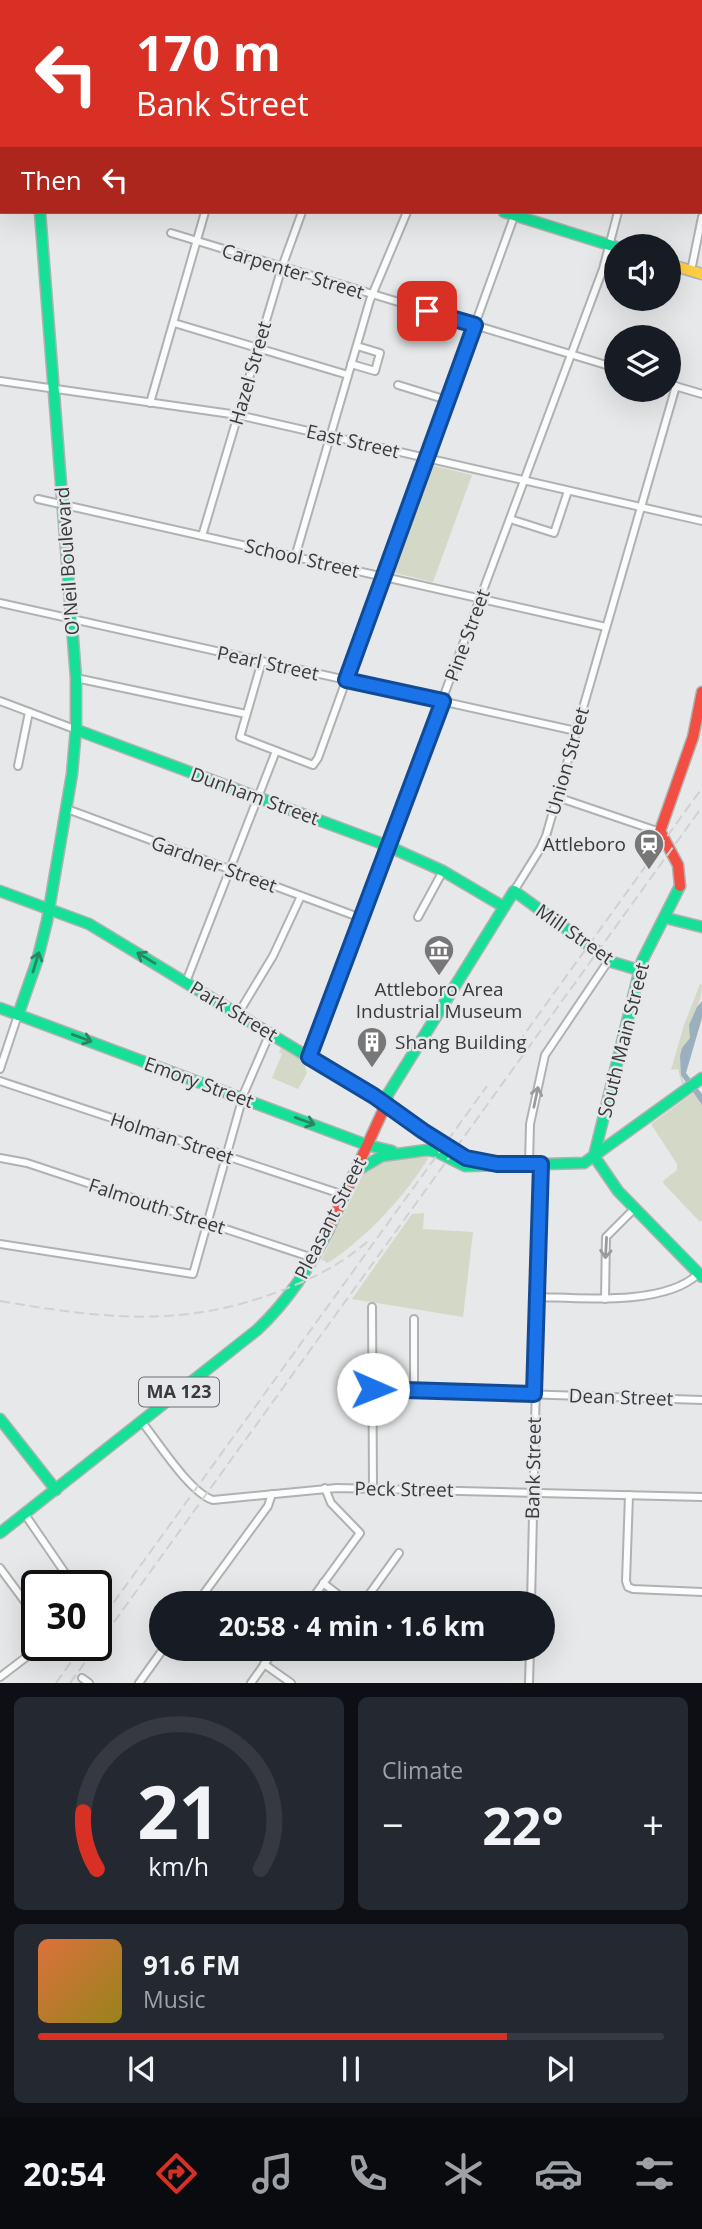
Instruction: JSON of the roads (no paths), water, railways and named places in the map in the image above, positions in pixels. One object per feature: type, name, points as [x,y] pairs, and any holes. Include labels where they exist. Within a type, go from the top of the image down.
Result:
[{"type":"main road","name":"O'Neil Boulevard","points":[[18,1015],[40,951],[73,778],[77,730],[76,678],[40,214]]},
{"type":"main road","points":[[514,214],[604,244]]},
{"type":"main road","points":[[660,832],[692,740],[702,692]]},
{"type":"main road","name":"Dunham Street","points":[[77,730],[388,846],[443,871],[504,907]]},
{"type":"main road","name":"South Main Street","points":[[594,1156],[639,970],[679,894],[681,876],[677,860],[660,832]]},
{"type":"main road","name":"Park Street","points":[[0,891],[89,924],[386,1104],[466,1158],[497,1164]]},
{"type":"main road","name":"Union Street","points":[[386,1104],[387,1096],[514,891]]},
{"type":"main road","name":"Mill Street","points":[[514,891],[609,960],[639,970]]},
{"type":"main road","points":[[666,918],[702,927]]},
{"type":"main road","name":"Emory Street","points":[[0,1008],[367,1144],[400,1152]]},
{"type":"main road","name":"MA 123","points":[[594,1156],[695,1083]]},
{"type":"main road","name":"Pleasant Street","points":[[0,1533],[268,1320],[290,1295],[313,1258],[386,1104]]},
{"type":"main road","points":[[413,1151],[419,1140],[415,1125]]},
{"type":"main road","name":"Park Street","points":[[400,1152],[435,1150],[464,1166],[583,1164],[594,1156]]},
{"type":"main road","name":"MA 123","points":[[354,1175],[372,1158],[400,1152]]},
{"type":"main road","points":[[594,1156],[608,1180],[700,1276]]},
{"type":"main road","points":[[0,1419],[55,1490]]},
{"type":"street","points":[[150,403],[204,214]]},
{"type":"street","name":"Hazel Street","points":[[202,536],[282,267],[301,214]]},
{"type":"street","points":[[295,557],[372,294],[406,214]]},
{"type":"street","points":[[262,662],[240,737],[313,765],[318,758],[475,325],[511,214]]},
{"type":"street","name":"Pine Street","points":[[615,234],[618,214]]},
{"type":"street","points":[[696,273],[702,217]]},
{"type":"street","name":"Carpenter Street","points":[[171,233],[604,365]]},
{"type":"street","name":"Pine Street","points":[[309,1057],[604,270]]},
{"type":"street","points":[[174,323],[348,375]]},
{"type":"street","points":[[351,364],[374,371],[380,353],[356,346]]},
{"type":"street","name":"East Street","points":[[0,381],[238,415],[702,521]]},
{"type":"street","points":[[398,385],[447,400]]},
{"type":"street","points":[[681,388],[702,394]]},
{"type":"street","name":"Union Street","points":[[514,891],[543,843],[671,402]]},
{"type":"street","points":[[510,519],[554,533],[568,491]]},
{"type":"street","name":"School Street","points":[[38,499],[606,627]]},
{"type":"street","name":"Pearl Street","points":[[0,603],[576,731]]},
{"type":"street","points":[[76,678],[246,715]]},
{"type":"street","name":"Dunham Street","points":[[0,701],[77,730]]},
{"type":"street","points":[[18,766],[29,712]]},
{"type":"street","points":[[186,982],[276,751]]},
{"type":"street","points":[[557,797],[660,832]]},
{"type":"street","name":"Gardner Street","points":[[67,809],[361,918]]},
{"type":"street","points":[[418,917],[443,871]]},
{"type":"street","points":[[238,1014],[274,956],[301,896]]},
{"type":"street","points":[[529,1164],[530,1127],[545,1055],[609,960]]},
{"type":"street","points":[[0,1069],[18,1015]]},
{"type":"street","points":[[0,1244],[192,1275],[243,1098],[270,1033]]},
{"type":"street","name":"Holman Street","points":[[0,1081],[344,1195]]},
{"type":"street","name":"Falmouth Street","points":[[0,1158],[27,1163],[313,1258]]},
{"type":"street","name":"Bank Street","points":[[531,1591],[541,1164]]},
{"type":"street","points":[[605,1299],[606,1237],[634,1209]]},
{"type":"street","points":[[537,1297],[605,1299],[676,1289],[700,1276]]},
{"type":"street","points":[[372,1307],[373,1488]]},
{"type":"street","points":[[414,1319],[414,1390]]},
{"type":"street","name":"Dean Street","points":[[373,1389],[702,1400]]},
{"type":"street","name":"Peck Street","points":[[142,1421],[191,1485],[208,1499],[325,1488],[702,1497]]},
{"type":"street","points":[[317,1591],[360,1533],[328,1499],[325,1488]]},
{"type":"street","points":[[206,1591],[268,1506],[272,1494]]},
{"type":"street","points":[[629,1495],[626,1581],[630,1588],[702,1592]]},
{"type":"street","points":[[24,1514],[64,1570]]},
{"type":"street","points":[[372,1591],[399,1553]]},
{"type":"street","points":[[0,1568],[21,1596]]},
{"type":"street","points":[[323,1583],[333,1591]]},
{"type":"street","points":[[0,1677],[21,1661]]},
{"type":"street","points":[[139,1683],[155,1661]]},
{"type":"street","points":[[251,1683],[266,1661]]},
{"type":"street","points":[[530,1661],[530,1683]]},
{"type":"street","points":[[264,1664],[291,1683]]},
{"type":"street","points":[[82,1678],[89,1683]]},
{"type":"water","points":[[702,1001],[702,1018],[686,1073],[702,1094],[702,1105],[681,1075],[680,1056],[682,1048],[690,1038],[689,1025]]},
{"type":"railway","points":[[518,1043],[702,788]]},
{"type":"railway","points":[[70,1683],[702,807]]},
{"type":"railway","points":[[112,1605],[487,1086]]},
{"type":"railway","points":[[0,1301],[72,1312],[141,1317],[209,1311],[244,1303],[304,1281],[337,1264],[368,1241]]},
{"type":"railway","points":[[56,1683],[72,1661]]},
{"type":"place","name":"Attleboro","points":[[649,871]]},
{"type":"place","name":"Attleboro Area Industrial Museum","points":[[439,977]]},
{"type":"place","name":"Shang Building","points":[[372,1069]]}]
